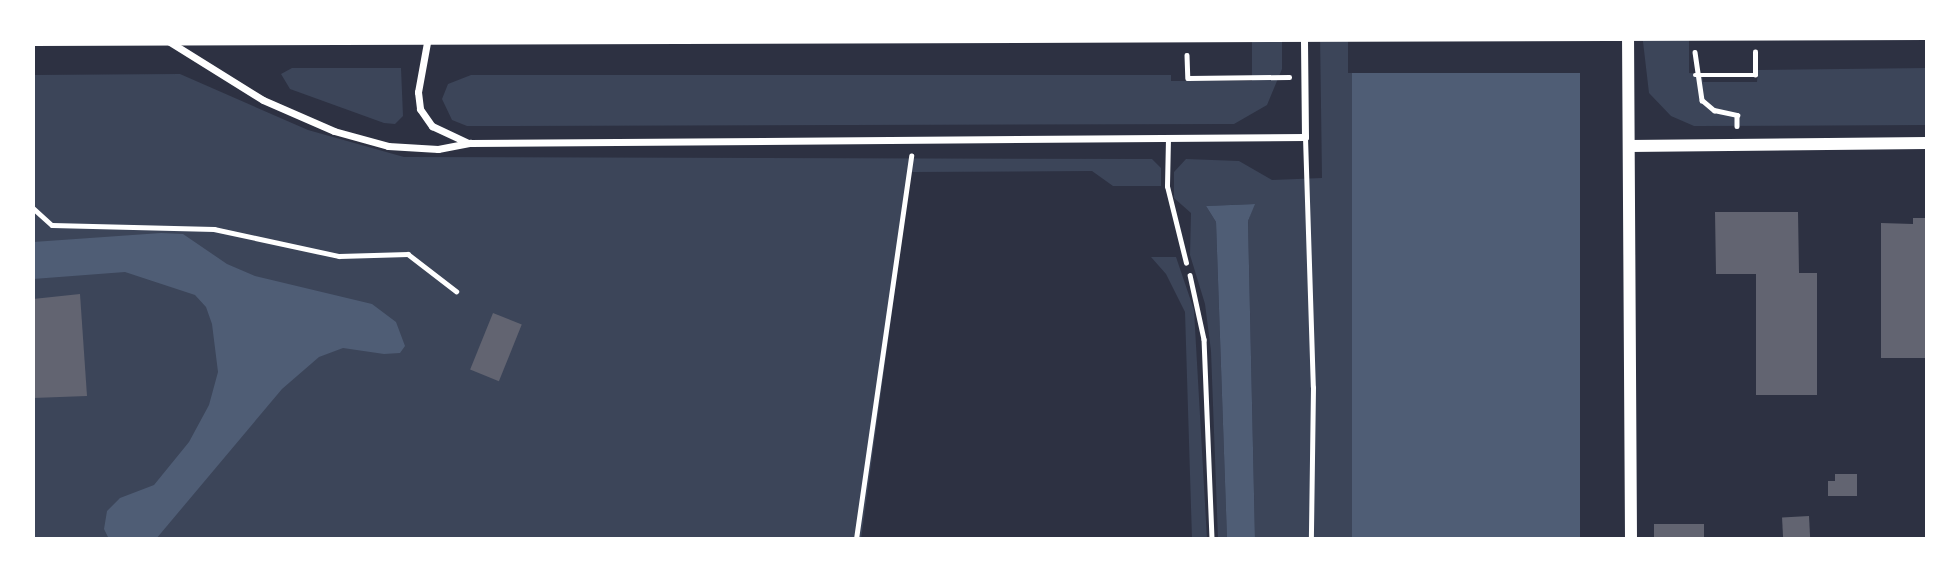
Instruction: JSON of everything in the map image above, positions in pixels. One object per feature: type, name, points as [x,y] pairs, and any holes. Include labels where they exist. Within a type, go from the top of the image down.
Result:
[{"type":"street","points":[[168,36],[263,100],[334,131],[388,146],[438,149],[470,143],[1305,137],[1304,33]]},
{"type":"street","points":[[1628,33],[1631,539]]},
{"type":"street","points":[[33,40],[168,36],[1927,34]]},
{"type":"street","points":[[428,36],[420,70],[420,109],[432,126],[448,137],[470,143]]},
{"type":"street","points":[[1629,146],[1927,143]]},
{"type":"lane","points":[[1305,137],[1313,387],[1311,539]]},
{"type":"lane","points":[[1167,138],[1169,199],[1186,262]]},
{"type":"path","points":[[1737,145],[1737,115],[1714,110],[1702,100],[1695,75],[1755,75]]},
{"type":"path","points":[[1188,78],[1304,77]]},
{"type":"path","points":[[856,539],[911,172],[911,138]]},
{"type":"path","points":[[33,208],[52,225],[214,229],[339,256],[408,254],[456,291]]},
{"type":"path","points":[[1186,262],[1204,340],[1212,539]]},
{"type":"shaded area","points":[[1252,33],[1282,33],[1282,69],[1267,105],[1234,124],[467,126],[452,120],[442,99],[448,84],[471,75],[1171,75],[1171,81],[1252,81]]},
{"type":"shaded area","points":[[1320,33],[1352,33],[1352,539],[1255,539],[1248,221],[1254,204],[1206,206],[1216,222],[1227,539],[1218,539],[1211,351],[1205,304],[1190,255],[1191,213],[1174,198],[1174,172],[1186,159],[1239,161],[1272,180],[1322,178]]},
{"type":"shaded area","points":[[1352,33],[1580,33],[1580,539],[1352,539]]},
{"type":"shaded area","points":[[1642,33],[1689,33],[1689,73],[1702,74],[1703,82],[1757,82],[1758,70],[1927,68],[1927,125],[1694,126],[1671,116],[1649,93]]},
{"type":"shaded area","points":[[292,68],[401,68],[403,116],[395,124],[384,123],[290,89],[281,74]]},
{"type":"shaded area","points":[[180,74],[308,130],[404,157],[1152,159],[1161,168],[1161,186],[1113,186],[1092,171],[911,172],[861,539],[33,539],[33,75]]},
{"type":"shaded area","points":[[1255,204],[1248,221],[1255,539],[1227,539],[1216,222],[1206,206]]},
{"type":"shaded area","points":[[161,233],[183,234],[227,264],[255,276],[372,304],[396,322],[405,346],[400,353],[384,354],[343,348],[319,357],[282,389],[156,539],[109,539],[104,529],[107,511],[120,498],[154,485],[189,442],[209,405],[218,372],[212,324],[206,307],[195,295],[125,272],[33,279],[33,242]]},
{"type":"shaded area","points":[[1151,257],[1176,257],[1194,310],[1207,539],[1192,539],[1185,312],[1166,274]]},
{"type":"pier","points":[[1348,33],[1583,33],[1583,73],[1348,73]]},
{"type":"building","points":[[1715,212],[1798,212],[1799,273],[1817,273],[1817,395],[1756,395],[1756,274],[1716,274]]},
{"type":"building","points":[[1913,218],[1927,218],[1927,358],[1881,358],[1881,223],[1913,224]]},
{"type":"building","points":[[80,294],[87,396],[33,398],[33,299]]},
{"type":"building","points":[[493,313],[522,325],[499,381],[470,370]]},
{"type":"building","points":[[1835,474],[1857,474],[1857,496],[1828,496],[1828,481],[1835,481]]},
{"type":"building","points":[[1809,516],[1810,538],[1783,539],[1782,517]]},
{"type":"building","points":[[1654,524],[1704,524],[1704,539],[1654,539]]}]
